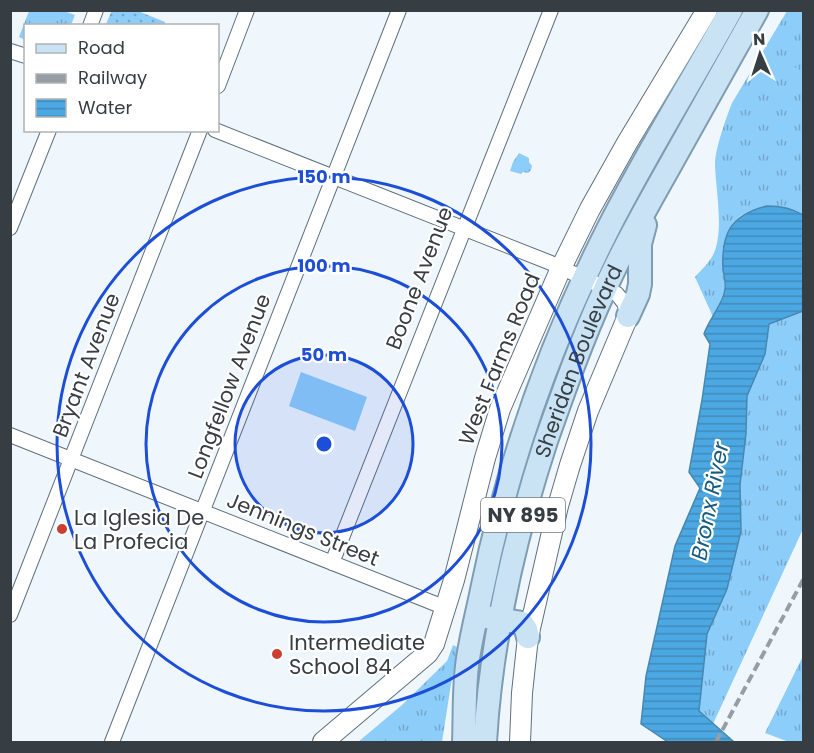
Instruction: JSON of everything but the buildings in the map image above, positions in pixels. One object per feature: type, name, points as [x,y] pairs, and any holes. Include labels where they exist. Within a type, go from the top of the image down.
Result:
[{"type":"main road","name":"Sheridan Boulevard","points":[[464,742],[467,666],[489,552],[512,471],[546,369],[561,329],[607,231],[731,10]]},
{"type":"main road","name":"Sheridan Boulevard","points":[[485,742],[491,675],[511,562],[534,478],[567,380],[605,288],[651,200],[757,10]]},
{"type":"main road","points":[[628,316],[639,289],[640,244],[651,200]]},
{"type":"main road","points":[[477,615],[522,622],[528,637]]},
{"type":"main road","points":[[451,742],[467,666]]},
{"type":"street","points":[[219,83],[247,10]]},
{"type":"street","name":"Longfellow Avenue","points":[[112,742],[399,10]]},
{"type":"street","name":"Boone Avenue","points":[[332,563],[550,10]]},
{"type":"street","name":"West Farms Road","points":[[332,739],[428,653],[436,639],[454,580],[485,458],[501,410],[561,268],[613,167],[707,10]]},
{"type":"street","points":[[10,228],[48,132]]},
{"type":"street","name":"Bryant Avenue","points":[[10,615],[199,132]]},
{"type":"street","points":[[219,132],[561,268],[622,298],[628,316],[588,411],[553,526],[528,637],[520,742]]},
{"type":"street","name":"Jennings Street","points":[[10,435],[446,608]]},
{"type":"green space","points":[[112,10],[138,11],[165,22],[164,24],[106,24]]},
{"type":"green space","points":[[29,11],[64,11],[75,15],[71,24],[24,24]]},
{"type":"green space","points":[[787,11],[803,11],[803,215],[795,210],[767,206],[740,216],[732,224],[726,236],[723,269],[725,290],[713,317],[695,277],[707,264],[717,245],[719,222],[715,162],[717,149],[732,103]]},
{"type":"green space","points":[[24,24],[24,40],[19,37]]},
{"type":"green space","points":[[803,64],[803,86],[800,90],[791,86],[788,74],[793,66],[800,70]]},
{"type":"green space","points":[[519,153],[529,158],[532,166],[528,173],[510,171]]},
{"type":"green space","points":[[803,311],[803,529],[713,724],[699,711],[707,634],[727,589],[746,433],[747,396],[765,354],[769,324]]},
{"type":"green space","points":[[301,372],[367,397],[355,431],[289,406]]},
{"type":"green space","points":[[453,645],[459,648],[442,742],[358,742],[402,705],[447,661]]},
{"type":"green space","points":[[803,656],[803,742],[789,742],[765,733]]},
{"type":"water","name":"Bronx River","points":[[767,206],[786,208],[803,215],[803,311],[769,324],[765,354],[747,396],[746,433],[740,485],[741,531],[727,589],[707,634],[699,711],[734,742],[668,742],[641,724],[646,676],[675,546],[700,488],[689,472],[710,344],[704,334],[724,294],[723,257],[726,236],[736,221],[744,215]]},
{"type":"railway","points":[[716,742],[804,578]]},
{"type":"place","name":"La Iglesia De La Profecia","points":[[62,529]]},
{"type":"place","name":"Intermediate School 84","points":[[277,654]]}]
